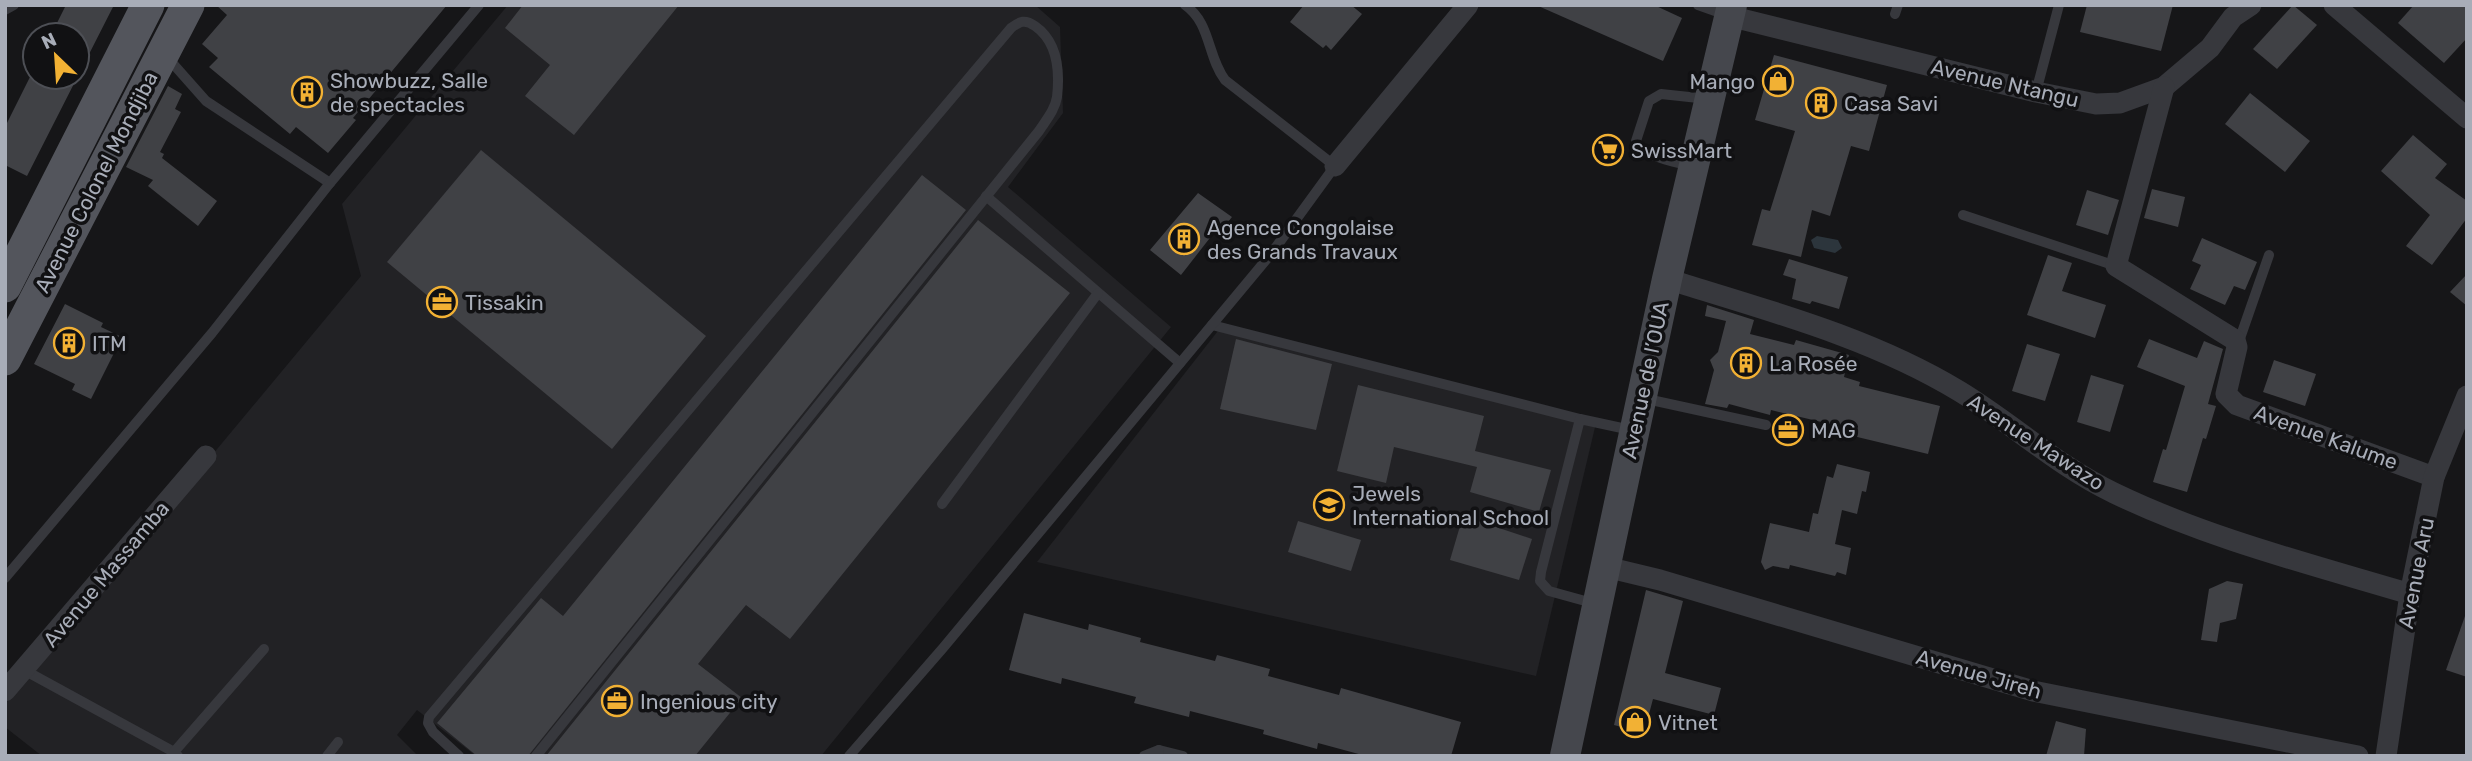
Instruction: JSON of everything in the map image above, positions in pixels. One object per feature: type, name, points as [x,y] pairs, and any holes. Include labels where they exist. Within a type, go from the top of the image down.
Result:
[{"type":"main road","name":"Avenue Colonel Mondjiba","points":[[5,286],[17,254],[148,5]]},
{"type":"main road","name":"Avenue Colonel Mondjiba","points":[[5,359],[188,5]]},
{"type":"main road","name":"Avenue de l’OUA","points":[[1565,756],[1667,279],[1731,11]]},
{"type":"street","points":[[1335,166],[1468,5]]},
{"type":"street","points":[[2334,5],[2467,118]]},
{"type":"street","name":"Avenue Ntangu","points":[[1731,11],[2036,92],[2096,104],[2120,103],[2164,87],[2210,48],[2240,9]]},
{"type":"street","points":[[2164,87],[2116,266],[2235,340],[2238,346]]},
{"type":"street","name":"Avenue Mawazo","points":[[1667,279],[1809,325],[1900,360],[1959,391],[2053,459],[2114,494],[2184,523],[2410,594]]},
{"type":"street","name":"Avenue Kalume","points":[[2238,346],[2225,394],[2237,405],[2434,477]]},
{"type":"street","name":"Avenue Aru","points":[[2386,756],[2410,594],[2434,477],[2467,396]]},
{"type":"street","name":"Avenue Massamba","points":[[5,691],[206,456]]},
{"type":"street","name":"Avenue Jireh","points":[[1606,567],[1660,580],[2033,691],[2358,756]]},
{"type":"lane","points":[[5,9],[14,5]]},
{"type":"lane","points":[[5,578],[212,332],[330,183],[479,5]]},
{"type":"lane","points":[[849,756],[943,648],[1271,254],[1335,166],[1225,80],[1217,69],[1200,19],[1185,5]]},
{"type":"lane","points":[[1698,5],[1731,11]]},
{"type":"lane","points":[[2036,92],[2059,5]]},
{"type":"lane","points":[[458,756],[433,732],[428,723],[429,717],[1011,28],[1025,21],[1043,33],[1054,47],[1057,61],[1057,95],[1055,107],[1039,131],[537,756]]},
{"type":"lane","points":[[163,52],[206,101],[330,183]]},
{"type":"lane","points":[[1694,167],[1650,154],[1641,149],[1636,141],[1649,101],[1656,96],[1661,94],[1710,100]]},
{"type":"lane","points":[[986,196],[1180,363]]},
{"type":"lane","points":[[1963,215],[2116,266]]},
{"type":"lane","points":[[2238,346],[2269,255]]},
{"type":"lane","points":[[942,504],[1098,293]]},
{"type":"lane","points":[[1212,325],[1634,431]]},
{"type":"lane","points":[[1641,398],[1766,425]]},
{"type":"lane","points":[[1580,419],[1541,581],[1549,591],[1598,604]]},
{"type":"lane","points":[[24,670],[176,754],[264,649]]},
{"type":"lane","points":[[327,756],[338,742]]},
{"type":"lane","points":[[1144,756],[1158,753],[1183,756]]},
{"type":"shaded area","points":[[508,5],[1035,5],[1060,27],[1063,113],[1008,187],[1171,327],[821,756],[476,756],[417,710],[397,735],[418,756],[42,756],[5,727],[5,704],[361,276],[342,204]]},
{"type":"shaded area","points":[[1817,236],[1838,240],[1842,248],[1835,253],[1814,248],[1811,240]]},
{"type":"shaded area","name":"Jewels International School","points":[[1221,327],[1596,423],[1536,676],[1037,562]]},
{"type":"building","points":[[66,5],[114,5],[91,50],[91,21],[58,21]]},
{"type":"building","name":"Showbuzz, Salle de spectacles","points":[[216,5],[447,5],[353,118],[356,120],[328,153],[296,127],[290,134],[209,67],[218,58],[202,44],[227,15]]},
{"type":"building","points":[[523,5],[679,5],[574,135],[525,96],[550,65],[505,28]]},
{"type":"building","points":[[1304,5],[1351,5],[1362,14],[1331,50],[1326,45],[1323,48],[1290,22]]},
{"type":"building","points":[[1536,5],[1654,5],[1682,18],[1663,61]]},
{"type":"building","points":[[2087,5],[2173,5],[2161,51],[2080,32]]},
{"type":"building","points":[[2293,5],[2317,25],[2277,69],[2253,49]]},
{"type":"building","points":[[2414,5],[2467,5],[2467,38],[2444,63],[2398,23]]},
{"type":"building","points":[[1774,55],[1887,85],[1869,151],[1851,146],[1830,216],[1812,210],[1801,257],[1752,245],[1762,209],[1770,211],[1795,131],[1755,120]]},
{"type":"building","points":[[168,86],[182,94],[175,109],[181,112],[160,152],[164,154],[162,158],[217,201],[198,226],[148,186],[153,180],[126,167]]},
{"type":"building","points":[[23,91],[70,91],[27,176],[5,165],[5,127]]},
{"type":"building","points":[[2250,93],[2310,141],[2285,172],[2225,124]]},
{"type":"building","points":[[2413,135],[2447,164],[2435,178],[2467,201],[2467,218],[2432,265],[2406,246],[2430,215],[2381,171]]},
{"type":"building","points":[[481,150],[706,336],[612,449],[387,262]]},
{"type":"building","points":[[922,175],[966,210],[528,756],[477,756],[437,723],[541,598],[563,616]]},
{"type":"building","points":[[2152,189],[2185,197],[2178,227],[2144,218]]},
{"type":"building","points":[[2087,190],[2119,200],[2108,235],[2076,225]]},
{"type":"building","name":"Agence Congolaise des Grands Travaux","points":[[1198,193],[1232,217],[1224,227],[1220,225],[1181,275],[1150,250]]},
{"type":"building","points":[[978,220],[1070,293],[790,639],[746,605],[698,664],[742,698],[695,756],[546,756]]},
{"type":"building","points":[[2202,238],[2257,262],[2245,290],[2234,286],[2225,305],[2190,289],[2201,265],[2192,261]]},
{"type":"building","points":[[2048,255],[2072,263],[2062,291],[2106,305],[2095,338],[2027,315]]},
{"type":"building","points":[[1789,259],[1848,277],[1839,309],[1812,301],[1810,304],[1792,299],[1796,279],[1783,275]]},
{"type":"building","points":[[2467,274],[2467,306],[2450,292]]},
{"type":"building","name":"ITM","points":[[65,304],[103,323],[101,327],[122,337],[91,399],[72,390],[75,384],[34,364]]},
{"type":"building","points":[[1707,305],[1754,320],[1750,334],[1794,345],[1796,340],[1849,355],[1844,377],[1860,382],[1859,386],[1940,406],[1928,454],[1849,435],[1850,430],[1771,410],[1770,415],[1729,404],[1727,408],[1705,404],[1714,370],[1710,360],[1718,352],[1726,321],[1705,316]]},
{"type":"building","points":[[1236,339],[1332,364],[1316,430],[1220,409]]},
{"type":"building","points":[[2149,339],[2197,358],[2204,341],[2223,349],[2208,404],[2216,406],[2187,492],[2153,482],[2163,449],[2166,450],[2185,386],[2137,367]]},
{"type":"building","points":[[2027,344],[2060,354],[2045,401],[2012,391]]},
{"type":"building","points":[[2274,360],[2316,374],[2305,406],[2263,392]]},
{"type":"building","points":[[2091,375],[2124,385],[2110,432],[2077,422]]},
{"type":"building","points":[[1358,385],[1484,416],[1475,451],[1551,470],[1539,512],[1470,492],[1477,467],[1394,447],[1386,483],[1337,471]]},
{"type":"building","points":[[1837,464],[1870,472],[1857,514],[1842,510],[1835,544],[1851,548],[1846,575],[1837,572],[1835,576],[1790,565],[1789,569],[1773,566],[1765,570],[1761,562],[1770,523],[1809,532],[1813,513],[1818,514],[1827,476],[1833,478]]},
{"type":"building","points":[[1463,516],[1532,539],[1519,580],[1450,560]]},
{"type":"building","points":[[1298,521],[1361,540],[1351,571],[1288,552]]},
{"type":"building","points":[[2227,581],[2243,584],[2236,619],[2220,623],[2217,642],[2201,640],[2209,589]]},
{"type":"building","points":[[1646,590],[1683,601],[1665,673],[1721,688],[1714,715],[1653,699],[1644,733],[1614,725]]},
{"type":"building","points":[[1024,613],[1088,630],[1089,624],[1141,638],[1140,642],[1215,661],[1217,655],[1270,669],[1268,676],[1339,695],[1341,688],[1461,722],[1451,756],[1366,756],[1318,743],[1317,749],[1263,734],[1264,730],[1190,711],[1189,717],[1134,703],[1136,697],[1062,678],[1061,684],[1009,670]]},
{"type":"building","points":[[2467,616],[2467,677],[2446,670]]},
{"type":"building","points":[[2056,721],[2086,729],[2084,756],[2046,756]]},
{"type":"place","name":"Mango","points":[[1778,81]]},
{"type":"place","name":"Showbuzz, Salle de spectacles","points":[[307,92]]},
{"type":"place","name":"Casa Savi","points":[[1821,103]]},
{"type":"place","name":"SwissMart","points":[[1608,150]]},
{"type":"place","name":"Agence Congolaise des Grands Travaux","points":[[1184,239]]},
{"type":"place","name":"Tissakin","points":[[442,302]]},
{"type":"place","name":"ITM","points":[[69,343]]},
{"type":"place","name":"La Rosée","points":[[1746,363]]},
{"type":"place","name":"MAG","points":[[1788,430]]},
{"type":"place","name":"Jewels International School","points":[[1329,505]]},
{"type":"place","name":"Ingenious city","points":[[617,701]]},
{"type":"place","name":"Vitnet","points":[[1635,722]]}]
